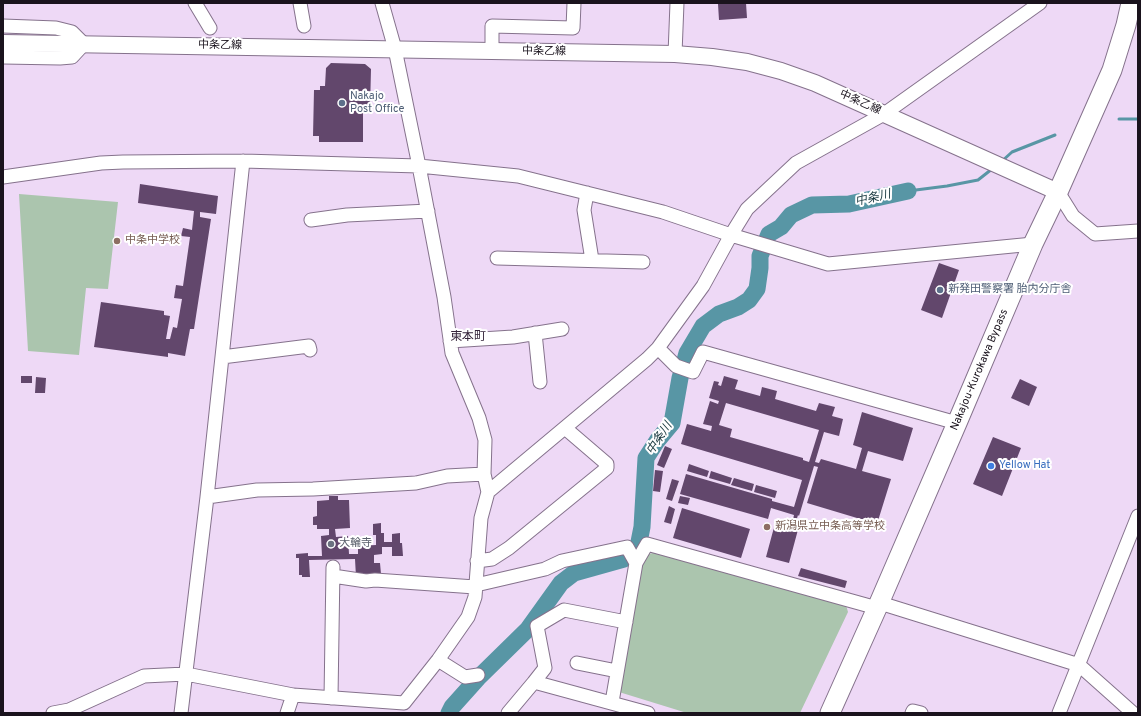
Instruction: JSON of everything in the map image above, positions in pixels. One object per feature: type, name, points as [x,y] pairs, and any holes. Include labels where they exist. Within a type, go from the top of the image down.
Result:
[{"type":"highway","name":"Nakajou-Kurokawa Bypass","points":[[830,713],[957,423],[1033,244],[1058,192],[1112,70],[1131,3]]},
{"type":"main road","name":"中条乙線","points":[[3,43],[675,54],[712,57],[747,62],[781,71],[815,83],[1058,192]]},
{"type":"street","points":[[195,3],[210,28]]},
{"type":"street","points":[[300,3],[304,26]]},
{"type":"street","points":[[54,713],[69,710],[144,676],[186,674],[293,695],[331,698],[403,708],[468,617],[475,597],[481,518],[488,492],[484,474],[485,440],[479,418],[452,353],[444,297],[419,166],[395,49],[382,3]]},
{"type":"street","points":[[492,51],[492,26],[573,28],[574,3]]},
{"type":"street","points":[[675,54],[676,3]]},
{"type":"street","points":[[488,492],[648,359],[658,348],[703,286],[747,209],[796,163],[884,114],[1040,3]]},
{"type":"street","points":[[3,26],[56,28],[72,32],[84,44],[72,57],[3,57]]},
{"type":"street","points":[[181,713],[207,497],[243,161]]},
{"type":"street","points":[[3,177],[101,163],[243,161],[419,166],[518,176],[663,212],[828,264],[1033,244]]},
{"type":"street","points":[[1058,192],[1073,216],[1095,234],[1138,231]]},
{"type":"street","points":[[587,193],[584,210],[592,260]]},
{"type":"street","points":[[312,220],[347,214],[428,211]]},
{"type":"street","points":[[497,258],[643,262]]},
{"type":"street","points":[[450,341],[513,337],[562,329]]},
{"type":"street","points":[[535,333],[540,382]]},
{"type":"street","points":[[222,357],[309,346],[310,350]]},
{"type":"street","points":[[658,348],[676,366],[693,372],[703,352],[957,423]]},
{"type":"street","points":[[477,561],[492,559],[508,548],[607,468],[607,464],[565,428]]},
{"type":"street","points":[[207,497],[257,490],[416,484],[447,476],[484,474]]},
{"type":"street","points":[[1059,713],[1138,516]]},
{"type":"street","points":[[612,702],[636,563],[647,544],[878,605],[1079,665],[1133,713]]},
{"type":"street","points":[[331,698],[333,572],[366,581],[375,580],[476,586],[545,569],[562,561],[627,547],[636,563]]},
{"type":"street","points":[[508,713],[545,668],[537,626],[564,610],[626,622]]},
{"type":"street","points":[[438,660],[465,677],[478,675]]},
{"type":"street","points":[[577,663],[618,671]]},
{"type":"street","points":[[534,682],[648,713]]},
{"type":"street","points":[[287,713],[293,695]]},
{"type":"street","points":[[912,713],[913,711],[921,713]]},
{"type":"green space","points":[[19,194],[118,202],[108,289],[86,288],[79,355],[28,351]]},
{"type":"green space","points":[[660,551],[846,605],[848,612],[800,713],[687,713],[619,692],[640,564],[649,554]]},
{"type":"building","points":[[746,3],[747,18],[719,20],[718,4]]},
{"type":"building","points":[[331,63],[365,64],[371,69],[370,110],[363,110],[363,142],[319,142],[319,136],[313,136],[314,90],[320,90],[320,86],[325,86],[326,68]]},
{"type":"building","points":[[140,184],[218,196],[216,214],[200,212],[200,217],[211,219],[194,329],[190,329],[185,356],[168,353],[168,357],[94,347],[101,302],[164,311],[164,315],[170,316],[166,339],[170,339],[173,327],[177,328],[182,299],[174,298],[176,285],[183,286],[190,237],[181,236],[183,228],[192,230],[194,211],[138,203]]},
{"type":"building","name":"新発田警察署 胎内分庁舎","points":[[939,263],[959,270],[942,318],[921,310]]},
{"type":"building","points":[[21,376],[32,376],[32,383],[21,383]]},
{"type":"building","points":[[724,376],[738,380],[735,389],[760,396],[762,387],[777,391],[775,399],[816,411],[819,403],[835,407],[832,416],[843,419],[839,436],[824,432],[815,462],[819,463],[821,459],[856,469],[862,448],[853,445],[862,412],[913,428],[903,461],[868,451],[862,471],[891,479],[877,524],[807,503],[818,467],[814,466],[795,525],[799,526],[789,563],[766,557],[776,520],[792,524],[794,515],[771,508],[768,519],[680,494],[686,474],[772,499],[772,501],[794,507],[802,480],[681,444],[687,424],[711,431],[712,426],[703,424],[710,401],[718,404],[719,401],[709,398],[714,381],[719,382],[718,385],[721,386]],"holes":[[[726,403],[819,430],[809,462],[803,460],[803,458],[730,437],[732,429],[719,425]]]},
{"type":"building","points":[[36,377],[46,378],[45,393],[35,393]]},
{"type":"building","points":[[1020,379],[1037,387],[1029,406],[1011,398]]},
{"type":"building","points":[[993,437],[1021,448],[1002,496],[973,484]]},
{"type":"building","points":[[665,446],[672,449],[664,468],[657,465]]},
{"type":"building","points":[[689,464],[709,471],[707,477],[687,471]]},
{"type":"building","points":[[655,470],[663,471],[660,492],[653,491]]},
{"type":"building","points":[[711,471],[732,478],[730,484],[709,478]]},
{"type":"building","points":[[734,478],[754,484],[752,491],[731,485]]},
{"type":"building","points":[[672,479],[679,481],[672,501],[666,499]]},
{"type":"building","points":[[756,485],[777,491],[775,498],[754,492]]},
{"type":"building","points":[[329,496],[338,496],[338,500],[349,500],[350,528],[335,529],[336,537],[348,536],[349,554],[358,554],[358,546],[376,545],[376,535],[373,535],[373,524],[381,523],[381,533],[384,533],[384,542],[392,542],[392,534],[400,533],[400,543],[402,543],[403,556],[392,556],[392,547],[382,547],[382,554],[374,555],[374,563],[380,563],[381,574],[388,574],[388,576],[356,577],[355,559],[309,560],[310,577],[302,577],[302,575],[299,575],[299,558],[296,558],[296,554],[308,553],[308,556],[322,556],[321,536],[329,535],[329,529],[317,529],[317,525],[313,525],[313,517],[317,516],[317,501],[329,500]]},
{"type":"building","points":[[680,496],[690,498],[688,505],[678,503]]},
{"type":"building","points":[[669,506],[675,509],[671,524],[664,522]]},
{"type":"building","points":[[682,508],[750,529],[741,558],[673,538]]},
{"type":"building","points":[[801,568],[847,581],[845,588],[798,576]]},
{"type":"waterway","points":[[1119,119],[1138,119]]},
{"type":"waterway","points":[[1001,162],[1012,152],[1055,135]]},
{"type":"waterway","points":[[908,191],[978,180],[992,169]]},
{"type":"waterway","name":"中条川","points":[[449,713],[452,707],[478,678],[528,629],[561,583],[574,573],[624,559],[638,547],[642,527],[646,458],[657,441],[672,423],[680,378],[687,353],[703,326],[719,314],[738,307],[749,300],[757,289],[760,256],[769,234],[781,227],[791,215],[812,205],[849,204],[908,191]]},
{"type":"place","name":"Nakajo Post Office","points":[[342,103]]},
{"type":"place","name":"中条中学校","points":[[117,241]]},
{"type":"place","name":"新発田警察署 胎内分庁舎","points":[[940,290]]},
{"type":"place","name":"Yellow Hat","points":[[991,466]]},
{"type":"place","name":"新潟県立中条高等学校","points":[[767,527]]},
{"type":"place","name":"大輪寺","points":[[331,544]]},
{"type":"district","name":"東本町","points":[[468,338]]}]
